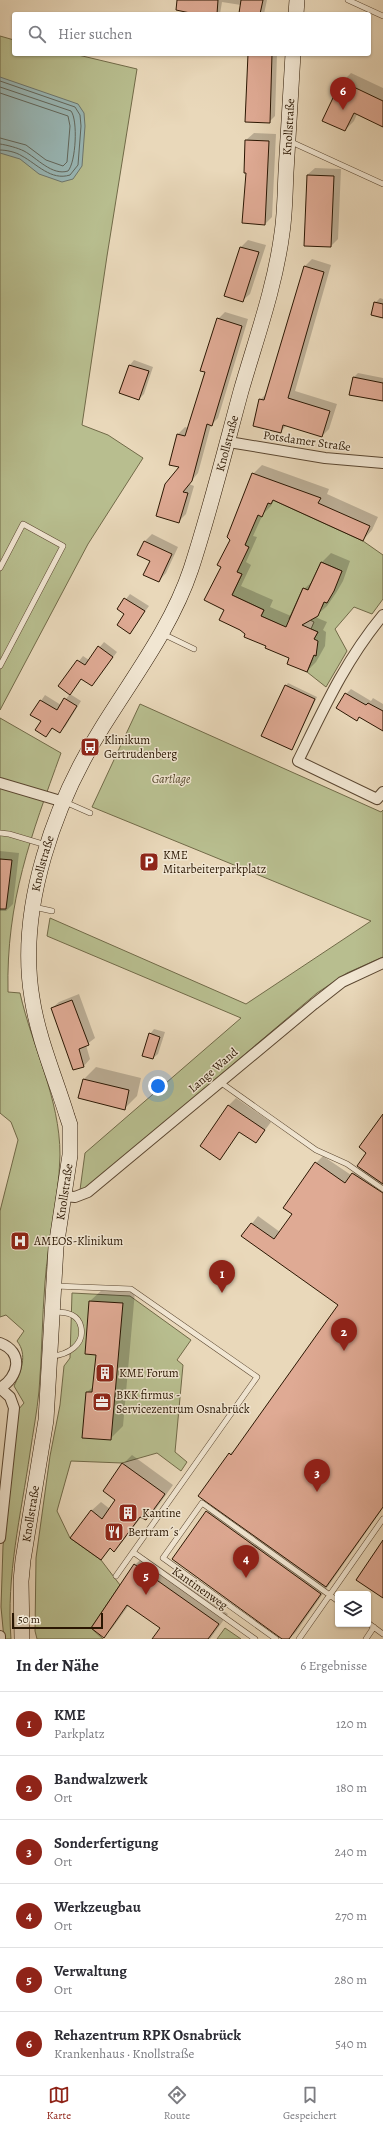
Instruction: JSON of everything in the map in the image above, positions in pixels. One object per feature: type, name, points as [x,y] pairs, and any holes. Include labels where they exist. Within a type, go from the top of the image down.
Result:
[{"type":"street","points":[[296,12],[297,0]]},
{"type":"street","name":"Knollstraße","points":[[22,1639],[21,1581],[23,1560],[46,1420],[54,1312],[56,1247],[70,1155],[70,1125],[38,1026],[32,998],[28,967],[29,936],[33,907],[47,846],[64,802],[90,747],[162,633],[190,572],[229,442],[274,276],[282,232],[294,56]]},
{"type":"street","name":"Potsdamer Straße","points":[[229,442],[325,458],[383,463]]},
{"type":"street","points":[[380,795],[343,784],[298,761],[337,681],[364,638],[383,615]]},
{"type":"street","points":[[0,783],[64,802]]},
{"type":"street","name":"Lange Wand","points":[[63,1196],[75,1197],[88,1192],[220,1082],[270,1038],[342,982],[383,963]]},
{"type":"street","points":[[0,1343],[10,1349],[16,1364],[15,1374],[10,1382],[0,1388],[10,1397],[14,1408],[0,1538]]},
{"type":"lane","points":[[348,0],[383,16]]},
{"type":"lane","points":[[288,141],[383,184]]},
{"type":"lane","points":[[0,568],[23,524],[63,546],[0,666]]},
{"type":"lane","points":[[162,633],[194,649]]},
{"type":"lane","points":[[64,802],[90,813]]},
{"type":"lane","points":[[0,834],[9,834],[47,846]]},
{"type":"lane","points":[[33,907],[52,911]]},
{"type":"lane","points":[[220,1082],[316,1150],[347,1164],[383,1189]]},
{"type":"lane","points":[[54,1286],[131,1289],[257,1378],[116,1576]]},
{"type":"lane","points":[[51,1356],[63,1355],[72,1349],[80,1340],[82,1331],[80,1322],[74,1316],[54,1312]]},
{"type":"lane","points":[[276,1639],[163,1558],[202,1503],[335,1599]]},
{"type":"lane","points":[[299,1639],[383,1519]]},
{"type":"lane","name":"Kantinenweg","points":[[133,1552],[255,1639]]},
{"type":"lane","points":[[371,1625],[383,1634]]},
{"type":"lane","points":[[366,1639],[374,1627]]},
{"type":"green space","points":[[0,36],[12,39],[12,56],[82,56],[137,69],[82,425],[108,435],[143,458],[88,544],[0,710]]},
{"type":"green space","points":[[273,500],[363,541],[383,555],[383,599],[372,614],[354,607],[335,629],[347,651],[326,687],[307,672],[312,660],[311,654],[316,656],[314,639],[318,632],[311,629],[314,622],[310,620],[318,616],[317,605],[322,607],[324,602],[327,603],[327,594],[334,591],[334,579],[337,580],[342,571],[321,562],[308,590],[303,588],[289,619],[295,622],[287,628],[261,616],[264,610],[232,595],[242,574],[237,572],[248,547],[245,545],[252,526],[263,508]]},
{"type":"green space","name":"Gartlage","points":[[140,704],[381,812],[383,810],[383,957],[347,973],[317,993],[87,1188],[80,1190],[85,1153],[241,1018],[47,936],[50,918],[246,1004],[371,921],[92,807]]},
{"type":"green space","points":[[0,718],[61,753],[22,870],[11,928],[8,959],[8,992],[20,993],[51,1093],[59,1134],[60,1155],[58,1187],[48,1250],[45,1282],[38,1399],[12,1568],[10,1615],[11,1639],[4,1639],[1,1607],[3,1546],[18,1410],[24,1403],[14,1386],[21,1369],[23,1357],[17,1341],[24,1331],[6,1315],[0,1317],[0,1211],[18,1140],[11,1122],[0,1113]]},
{"type":"green space","points":[[72,1293],[130,1296],[191,1340],[177,1360],[183,1365],[175,1452],[187,1462],[181,1471],[157,1453],[122,1463],[71,1461],[57,1511],[70,1538],[101,1560],[120,1585],[91,1628],[103,1639],[37,1639],[35,1631],[36,1558],[50,1456],[60,1405],[64,1366],[70,1358]]},
{"type":"green space","points":[[225,1628],[241,1639],[217,1639]]},
{"type":"water","points":[[0,77],[78,104],[84,113],[85,126],[82,166],[73,179],[62,182],[39,174],[20,159],[0,153]]},
{"type":"building","points":[[177,0],[218,0],[217,12],[186,12],[176,10]]},
{"type":"building","points":[[241,0],[263,0],[260,12],[239,12]]},
{"type":"building","points":[[248,56],[272,56],[270,123],[245,122]]},
{"type":"building","points":[[341,81],[383,101],[383,127],[354,113],[345,131],[322,121]]},
{"type":"building","points":[[245,140],[269,141],[265,225],[242,223],[246,173],[244,173]]},
{"type":"building","points":[[307,175],[334,176],[331,247],[304,246]]},
{"type":"building","points":[[240,247],[259,252],[243,302],[224,296]]},
{"type":"building","points":[[304,266],[324,272],[288,398],[330,411],[322,437],[283,425],[281,433],[253,426],[259,399],[264,400]]},
{"type":"building","points":[[374,302],[383,304],[383,318],[371,315]]},
{"type":"building","points":[[217,318],[242,326],[212,426],[207,424],[192,481],[183,492],[188,493],[179,523],[156,516],[165,484],[179,467],[169,465],[177,434],[185,436],[205,372],[200,371]]},
{"type":"building","points":[[129,365],[149,371],[139,400],[119,393]]},
{"type":"building","points":[[353,377],[383,383],[383,401],[349,395]]},
{"type":"building","points":[[252,473],[321,498],[318,503],[370,526],[363,541],[273,500],[271,504],[268,503],[262,517],[258,515],[245,545],[249,547],[237,572],[242,574],[232,595],[264,610],[261,616],[286,627],[303,588],[308,590],[321,562],[342,571],[334,591],[327,603],[324,602],[318,616],[302,625],[318,632],[314,639],[318,641],[316,656],[314,655],[307,672],[287,664],[289,658],[244,637],[245,634],[240,630],[219,620],[224,610],[204,600],[221,567],[217,565],[230,540],[227,537]]},
{"type":"building","points":[[144,541],[172,554],[159,582],[143,575],[150,561],[137,555]]},
{"type":"building","points":[[124,598],[145,611],[130,634],[117,625],[124,614],[117,609]]},
{"type":"building","points":[[98,646],[113,657],[92,686],[81,679],[70,695],[58,686],[77,660],[85,665]]},
{"type":"building","points":[[285,685],[315,699],[292,750],[261,736]]},
{"type":"building","points":[[345,693],[366,705],[368,703],[383,711],[383,731],[359,717],[357,721],[336,708]]},
{"type":"building","points":[[64,698],[77,706],[60,733],[52,728],[46,737],[35,730],[41,721],[30,715],[40,700],[57,710]]},
{"type":"building","points":[[0,859],[12,860],[6,909],[0,909]]},
{"type":"building","points":[[72,1000],[89,1045],[79,1049],[84,1067],[73,1070],[51,1008]]},
{"type":"building","points":[[149,1033],[160,1037],[153,1059],[142,1056]]},
{"type":"building","points":[[83,1079],[129,1090],[125,1110],[78,1098]]},
{"type":"building","points":[[228,1105],[265,1130],[256,1143],[239,1132],[220,1160],[200,1146]]},
{"type":"building","points":[[383,1114],[383,1184],[357,1166],[366,1153],[359,1147]]},
{"type":"building","points":[[315,1162],[345,1183],[352,1173],[383,1193],[383,1507],[326,1587],[198,1496],[229,1453],[231,1455],[338,1305],[241,1236],[251,1223],[274,1239],[292,1214],[283,1208]]},
{"type":"building","name":"KME Forum","points":[[89,1301],[123,1303],[111,1440],[82,1438],[86,1392],[92,1392],[96,1355],[85,1354]]},
{"type":"building","name":"Kantine","points":[[122,1463],[165,1494],[146,1520],[140,1517],[114,1552],[110,1548],[101,1560],[70,1538],[91,1510],[102,1519],[115,1500],[103,1491]]},
{"type":"building","points":[[206,1511],[321,1594],[289,1639],[282,1639],[172,1559]]},
{"type":"building","points":[[383,1540],[383,1598],[356,1580]]},
{"type":"building","points":[[134,1564],[219,1624],[208,1639],[152,1639],[160,1628],[127,1605],[104,1638],[91,1628]]},
{"type":"place","name":"Rehazentrum RPK Osnabrück","points":[[343,110]]},
{"type":"place","name":"Klinikum Gertrudenberg","points":[[90,747]]},
{"type":"place","name":"KME Mitarbeiterparkplatz","points":[[149,862]]},
{"type":"place","name":"AMEOS-Klinikum","points":[[20,1241]]},
{"type":"place","name":"KME","points":[[222,1293]]},
{"type":"place","name":"Bandwalzwerk","points":[[344,1351]]},
{"type":"place","name":"KME Forum","points":[[105,1373]]},
{"type":"place","name":"BKK firmus - Servicezentrum Osnabrück","points":[[102,1402]]},
{"type":"place","name":"Sonderfertigung","points":[[317,1492]]},
{"type":"place","name":"Kantine","points":[[128,1513]]},
{"type":"place","name":"Bertram´s","points":[[114,1532]]},
{"type":"place","name":"Werkzeugbau","points":[[246,1578]]},
{"type":"place","name":"Verwaltung","points":[[146,1595]]}]
